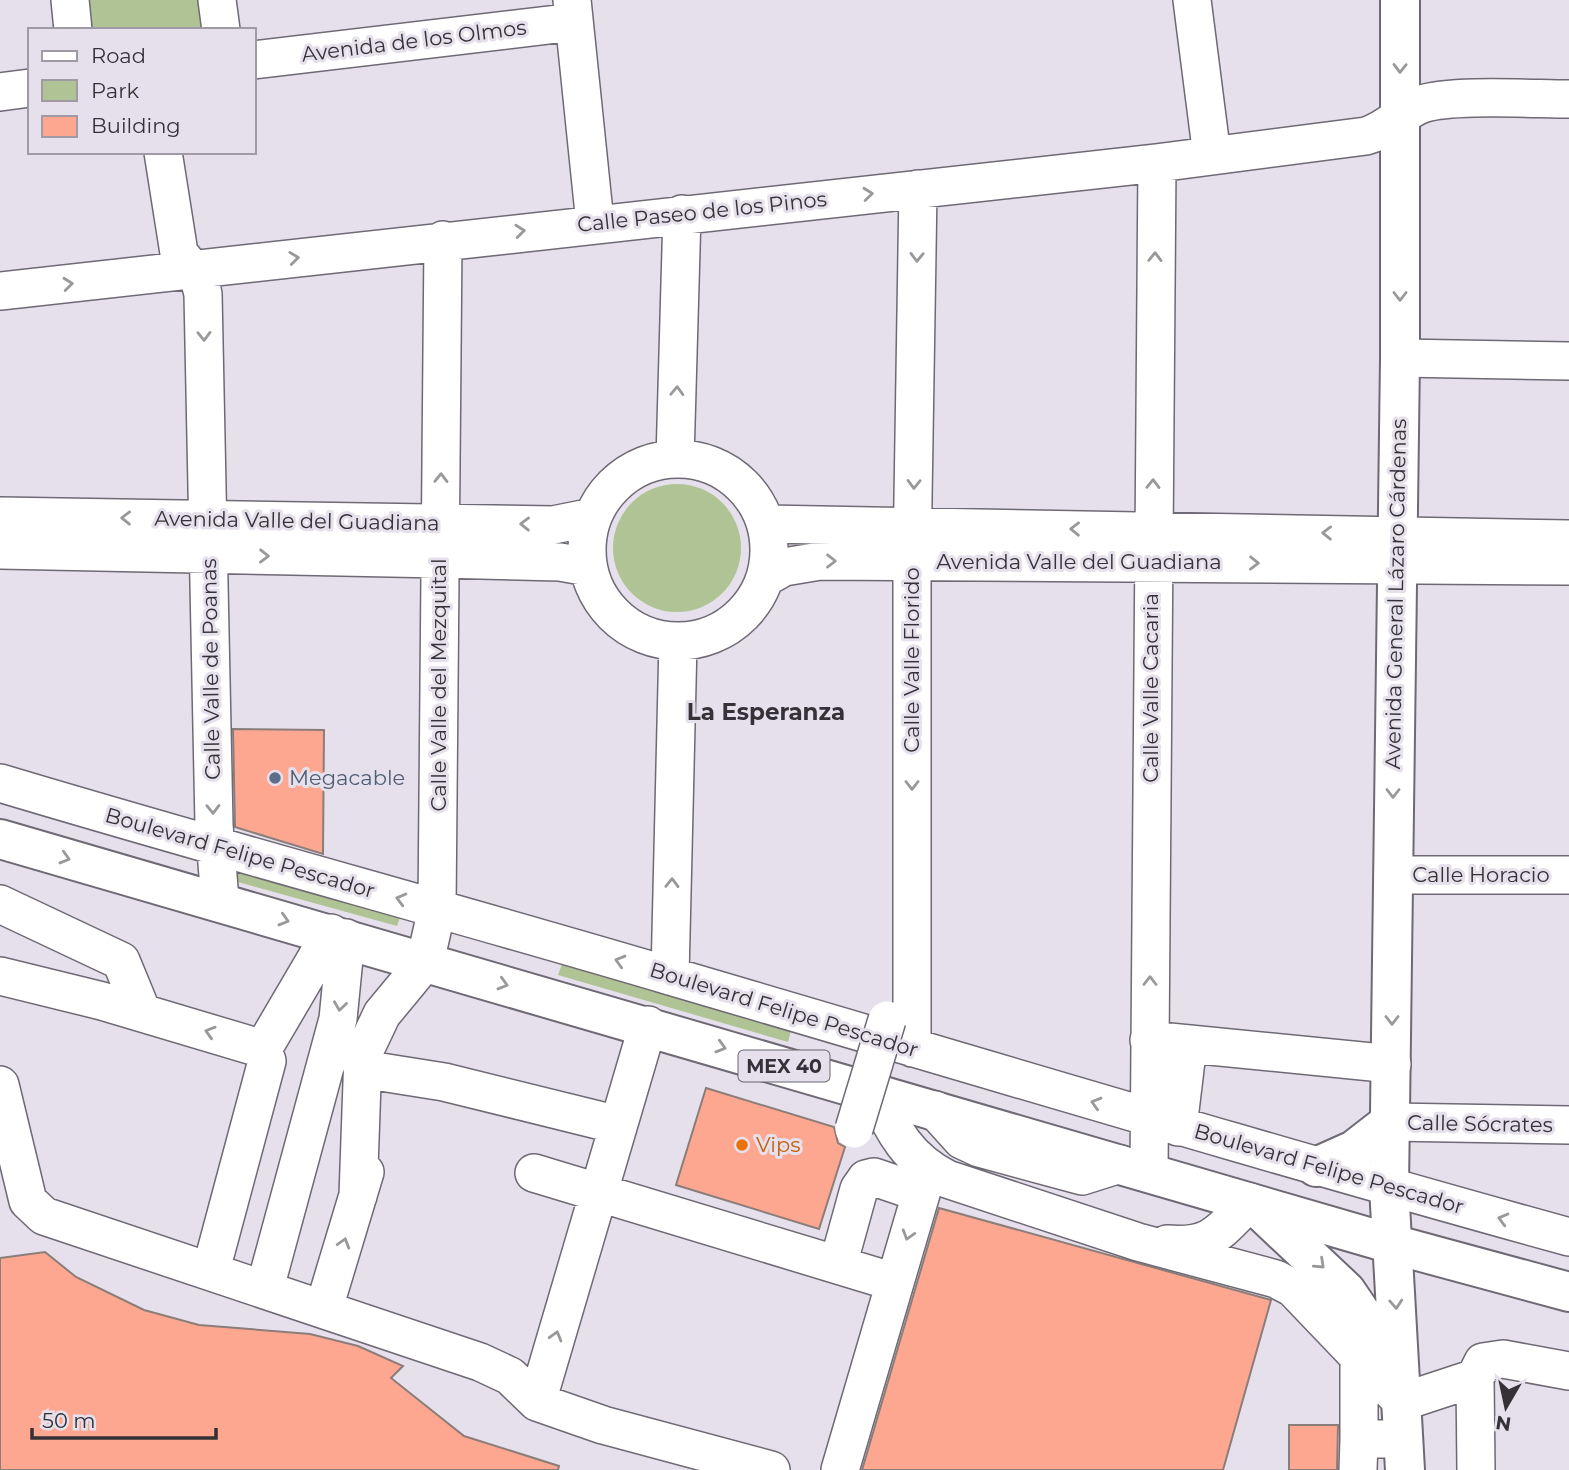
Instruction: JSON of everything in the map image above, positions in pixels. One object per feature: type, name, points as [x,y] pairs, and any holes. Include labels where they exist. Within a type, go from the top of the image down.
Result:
[{"type":"main road","name":"Avenida General Lázaro Cárdenas","points":[[1400,0],[1400,358],[1395,549],[1389,1187],[1402,1420]]},
{"type":"main road","name":"MEX 40","points":[[0,839],[648,1025],[1565,1294]]},
{"type":"main road","points":[[1316,1167],[1354,1150],[1390,1122]]},
{"type":"main road","points":[[1250,1202],[1324,1268],[1346,1291],[1384,1342],[1402,1420]]},
{"type":"street","points":[[69,0],[73,28]]},
{"type":"street","points":[[217,0],[221,28]]},
{"type":"street","points":[[1192,0],[1212,156]]},
{"type":"street","points":[[573,11],[595,223]]},
{"type":"street","name":"Avenida de los Olmos","points":[[256,60],[573,11]]},
{"type":"street","points":[[0,92],[28,88]]},
{"type":"street","name":"Calle Paseo de los Pinos","points":[[0,291],[595,223],[1157,163],[1366,136],[1378,133],[1399,118],[1433,101],[1569,99]]},
{"type":"street","name":"Calle Valle de Poanas","points":[[163,154],[176,242],[183,261],[199,278],[203,294],[215,848],[220,901]]},
{"type":"street","name":"Calle Valle Cacaria","points":[[1135,1168],[1164,1122],[1149,1040],[1157,163]]},
{"type":"street","name":"Calle Valle Florido","points":[[912,1048],[913,544],[918,189]]},
{"type":"street","points":[[675,459],[682,214]]},
{"type":"street","name":"Calle Valle del Mezquital","points":[[425,962],[437,909],[443,240]]},
{"type":"street","points":[[1400,358],[1569,361]]},
{"type":"street","points":[[675,459],[699,462],[731,477],[756,502],[766,524],[769,551],[766,577],[753,603],[733,624],[707,637],[678,642],[647,636],[620,621],[599,596],[588,567],[587,541],[593,517],[606,494],[625,476],[649,464],[675,459]]},
{"type":"street","name":"Avenida Valle del Guadiana","points":[[0,516],[440,559],[560,562],[588,567]]},
{"type":"street","name":"Avenida Valle del Guadiana","points":[[0,550],[440,523],[553,525],[593,517]]},
{"type":"street","name":"Avenida Valle del Guadiana","points":[[766,524],[913,544],[1395,549]]},
{"type":"street","points":[[1395,549],[1569,539]]},
{"type":"street","name":"Avenida Valle del Guadiana","points":[[766,577],[801,562],[913,544]]},
{"type":"street","points":[[1395,549],[1569,566]]},
{"type":"street","points":[[670,975],[678,642]]},
{"type":"street","name":"Boulevard Felipe Pescador","points":[[0,783],[215,848],[670,975],[1316,1167],[1569,1237]]},
{"type":"street","name":"Calle Horacio","points":[[1393,875],[1569,875]]},
{"type":"street","points":[[0,904],[121,961],[142,1012]]},
{"type":"street","points":[[211,1270],[265,1055],[338,936]]},
{"type":"street","points":[[265,1289],[338,1019],[338,936]]},
{"type":"street","points":[[425,962],[382,1014],[363,1054],[378,1071],[444,1082],[618,1125]]},
{"type":"street","points":[[0,976],[142,1012],[265,1055]]},
{"type":"street","points":[[854,1129],[887,1020]]},
{"type":"street","points":[[537,1402],[648,1025]]},
{"type":"street","points":[[1149,1040],[1392,1064]]},
{"type":"street","points":[[1164,1122],[1188,1044]]},
{"type":"street","points":[[324,1308],[358,1196],[378,1071]]},
{"type":"street","points":[[0,1085],[28,1201],[50,1218],[324,1308],[502,1371],[537,1402],[603,1425],[771,1470]]},
{"type":"street","points":[[839,1470],[924,1181],[891,1128],[877,1093]]},
{"type":"street","name":"Calle Sócrates","points":[[1390,1122],[1569,1125]]},
{"type":"street","points":[[534,1173],[894,1282]]},
{"type":"street","points":[[838,1265],[859,1189],[866,1179],[874,1177],[924,1181],[978,1191],[1138,1242],[1246,1270],[1293,1288],[1359,1354],[1402,1420]]},
{"type":"street","points":[[1138,1242],[1186,1246],[1208,1242],[1250,1202]]},
{"type":"street","points":[[1359,1354],[1359,1455]]},
{"type":"street","points":[[1476,1470],[1476,1370],[1491,1358],[1554,1368]]},
{"type":"street","points":[[1359,1455],[1402,1420],[1475,1378]]},
{"type":"green space","points":[[85,0],[203,0],[206,28],[89,28]]},
{"type":"green space","points":[[677,484],[701,489],[722,503],[736,524],[741,548],[736,572],[722,593],[701,607],[677,612],[653,607],[632,593],[618,572],[613,548],[618,524],[632,503],[653,489]]},
{"type":"green space","points":[[236,870],[401,915],[397,926],[234,881]]},
{"type":"green space","points":[[562,964],[791,1031],[788,1042],[558,975]]},
{"type":"building","name":"Megacable","points":[[233,729],[324,730],[323,854],[235,827]]},
{"type":"building","points":[[706,1088],[834,1127],[838,1143],[845,1147],[819,1229],[676,1185]]},
{"type":"building","points":[[939,1208],[1271,1300],[1223,1470],[862,1470]]},
{"type":"building","points":[[45,1252],[76,1277],[144,1310],[199,1325],[310,1334],[358,1346],[403,1366],[391,1378],[464,1436],[559,1466],[558,1470],[0,1470],[0,1258]]},
{"type":"building","points":[[1289,1425],[1338,1425],[1337,1470],[1289,1470]]},
{"type":"place","name":"Megacable","points":[[275,778]]},
{"type":"place","name":"Vips","points":[[742,1145]]},
{"type":"district","name":"La Esperanza","points":[[766,712]]}]
